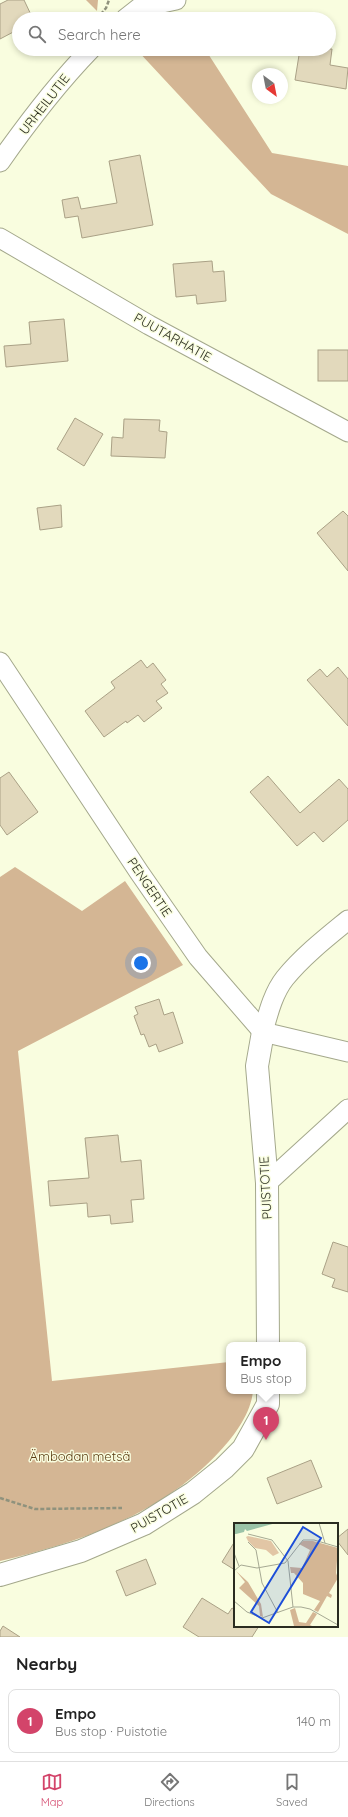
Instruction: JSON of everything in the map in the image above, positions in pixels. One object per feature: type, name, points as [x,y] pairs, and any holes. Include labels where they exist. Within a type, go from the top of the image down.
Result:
[{"type":"street","points":[[133,9],[176,0]]},
{"type":"street","name":"URHEILUTIE","points":[[0,162],[59,84],[85,56]]},
{"type":"street","name":"PUUTARHATIE","points":[[0,238],[149,325],[348,432]]},
{"type":"street","name":"PENGERTIE","points":[[0,662],[139,872],[198,957],[263,1032]]},
{"type":"street","points":[[348,920],[306,956],[284,979],[271,1003],[263,1032],[348,1052]]},
{"type":"street","name":"PUISTOTIE","points":[[263,1032],[256,1066],[267,1183],[268,1342]]},
{"type":"street","points":[[267,1183],[348,1108]]},
{"type":"street","name":"PUISTOTIE","points":[[0,1575],[81,1551],[144,1524],[193,1493],[224,1468],[244,1449],[268,1404],[268,1394]]},
{"type":"path","points":[[103,12],[109,0]]},
{"type":"path","points":[[0,1498],[35,1509],[126,1508]]},
{"type":"green space","points":[[86,0],[98,0],[97,11]]},
{"type":"green space","points":[[143,56],[210,56],[272,153],[348,166],[348,234],[271,194]]},
{"type":"green space","name":"Ämbodan metsä","points":[[15,867],[82,911],[125,881],[183,965],[18,1051],[52,1381],[226,1362],[226,1394],[253,1394],[246,1415],[231,1438],[197,1473],[173,1492],[119,1522],[90,1534],[60,1545],[0,1561],[0,877]]},
{"type":"building","points":[[8,0],[24,0],[30,12],[12,12],[12,33],[0,39],[0,4]]},
{"type":"building","points":[[299,56],[331,56],[330,65],[348,68],[346,89],[295,80]]},
{"type":"building","points":[[140,155],[153,225],[82,238],[78,216],[65,218],[62,200],[78,197],[81,209],[117,203],[109,161]]},
{"type":"building","points":[[212,261],[213,272],[224,271],[226,301],[197,304],[196,295],[176,297],[173,264]]},
{"type":"building","points":[[64,319],[68,361],[6,367],[4,346],[31,344],[29,322]]},
{"type":"building","points":[[318,350],[348,350],[348,381],[318,381]]},
{"type":"building","points":[[75,418],[103,434],[84,466],[57,449]]},
{"type":"building","points":[[124,419],[160,420],[159,431],[167,432],[165,458],[111,456],[112,437],[123,438]]},
{"type":"building","points":[[61,505],[62,527],[40,530],[37,508]]},
{"type":"building","points":[[343,511],[348,516],[348,571],[317,533]]},
{"type":"building","points":[[141,660],[147,668],[153,663],[166,680],[161,684],[168,693],[156,701],[162,708],[144,722],[138,715],[127,723],[126,721],[104,737],[85,711],[115,688],[111,682]]},
{"type":"building","points":[[338,667],[348,679],[348,726],[307,680],[320,669],[327,677]]},
{"type":"building","points":[[9,772],[38,812],[7,835],[0,825],[0,778]]},
{"type":"building","points":[[268,776],[300,813],[339,779],[348,789],[348,820],[323,842],[314,832],[297,846],[250,792]]},
{"type":"building","points":[[159,999],[164,1015],[173,1012],[183,1043],[159,1052],[156,1044],[149,1047],[144,1034],[141,1035],[134,1016],[138,1014],[135,1007]]},
{"type":"building","points":[[118,1135],[121,1162],[141,1160],[144,1199],[131,1200],[133,1222],[111,1224],[110,1215],[88,1217],[87,1203],[50,1206],[48,1181],[89,1178],[85,1138]]},
{"type":"building","points":[[333,1242],[348,1247],[348,1292],[332,1287],[335,1279],[322,1274]]},
{"type":"building","points":[[311,1460],[322,1487],[277,1504],[267,1478]]},
{"type":"building","points":[[348,1529],[348,1555],[338,1542],[338,1537]]},
{"type":"building","points":[[234,1543],[234,1569],[222,1562]]},
{"type":"building","points":[[146,1559],[156,1584],[126,1596],[116,1571]]},
{"type":"building","points":[[202,1598],[228,1614],[232,1608],[234,1609],[234,1627],[258,1627],[252,1637],[199,1637],[183,1627]]},
{"type":"building","points":[[3,1626],[20,1637],[0,1637],[0,1631]]},
{"type":"place","name":"Empo","points":[[266,1440]]}]
